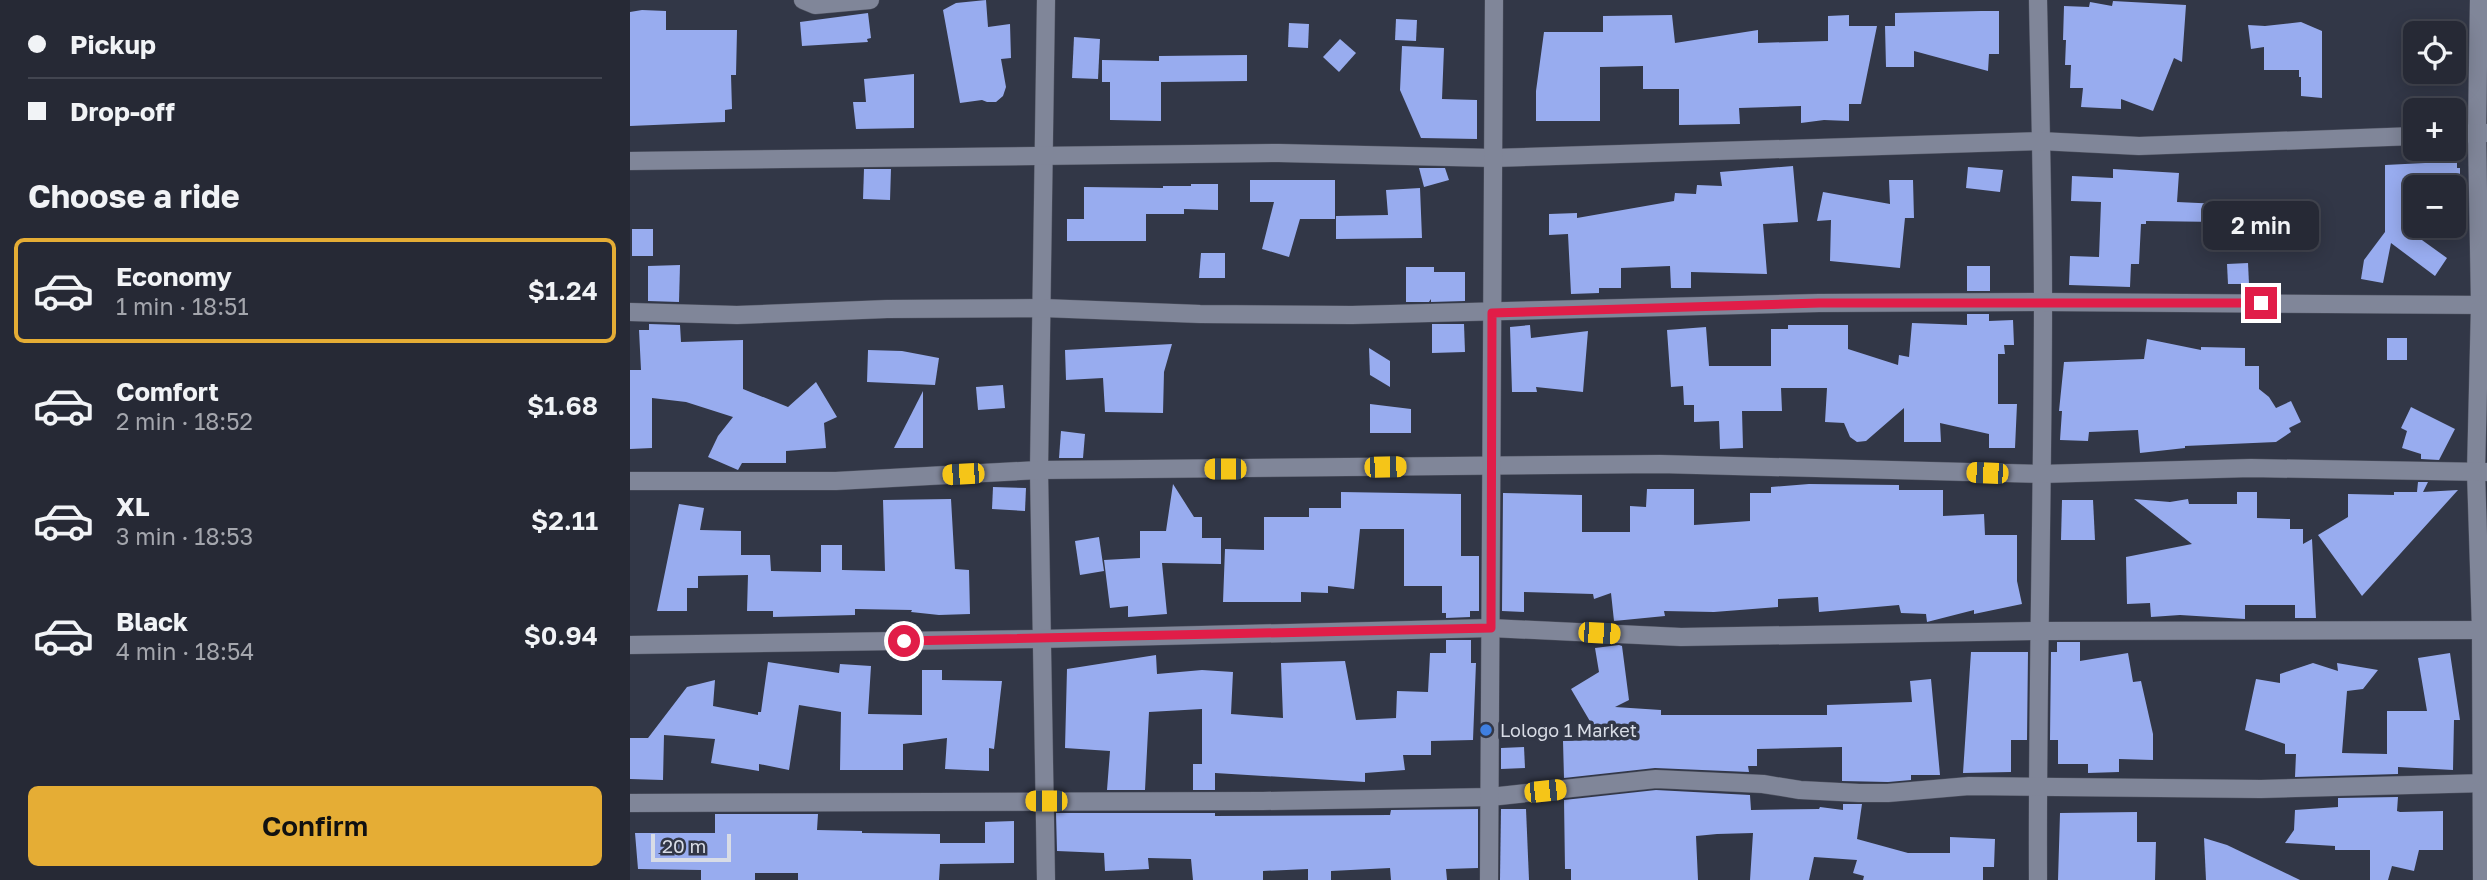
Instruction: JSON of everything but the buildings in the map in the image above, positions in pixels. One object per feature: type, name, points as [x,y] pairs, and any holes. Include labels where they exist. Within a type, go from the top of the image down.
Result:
[{"type":"street","points":[[803,0],[815,5],[870,0]]},
{"type":"street","points":[[1046,0],[1039,470],[1046,880]]},
{"type":"street","points":[[1489,880],[1494,0]]},
{"type":"street","points":[[2038,0],[2043,302],[2037,716],[2040,788],[2038,880]]},
{"type":"street","points":[[2479,0],[2483,305],[2482,880]]},
{"type":"street","points":[[630,161],[1279,153],[1493,158],[2040,141],[2139,146],[2403,136]]},
{"type":"street","points":[[630,312],[737,315],[887,309],[1043,308],[1214,314],[1492,313],[1819,303],[2043,302],[2483,305]]},
{"type":"street","points":[[630,481],[836,481],[1039,470],[1660,464],[2041,474],[2251,468],[2481,472]]},
{"type":"street","points":[[630,645],[1041,639],[1491,628],[1681,637],[2040,631],[2484,630]]},
{"type":"street","points":[[630,803],[1263,801],[1490,797],[1656,779],[1763,784],[1800,790],[1859,793],[1969,786],[2261,789],[2484,783]]},
{"type":"place","name":"Lologo 1 Market","points":[[1486,730]]},
{"type":"route","points":[[904,641],[1491,628],[1492,313],[1819,303],[2261,303]]}]
